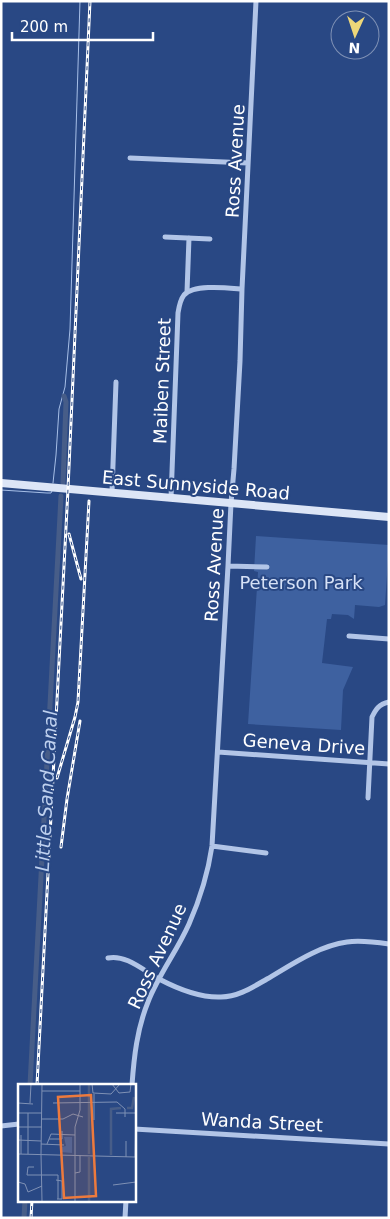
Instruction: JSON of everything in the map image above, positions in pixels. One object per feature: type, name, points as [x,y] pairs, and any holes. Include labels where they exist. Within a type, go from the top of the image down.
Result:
[{"type":"main road","name":"East Sunnyside Road","points":[[1,483],[389,517]]},
{"type":"street","name":"Ross Avenue","points":[[132,1084],[134,1060],[141,1022],[159,979],[189,924],[208,870],[212,846],[230,503],[234,469],[240,361],[256,1]]},
{"type":"street","points":[[130,158],[248,163]]},
{"type":"street","points":[[165,237],[210,239]]},
{"type":"street","name":"Maiben Street","points":[[171,498],[178,313],[182,299],[187,292],[189,238]]},
{"type":"street","points":[[187,292],[198,288],[242,289]]},
{"type":"street","points":[[112,492],[116,382]]},
{"type":"street","points":[[228,566],[267,568]]},
{"type":"street","points":[[348,636],[389,639]]},
{"type":"street","points":[[368,798],[372,718],[376,708],[389,702]]},
{"type":"street","name":"Geneva Drive","points":[[218,752],[389,764]]},
{"type":"street","points":[[212,846],[266,853]]},
{"type":"street","points":[[108,958],[115,956],[123,958],[159,979],[194,994],[204,997],[230,997],[334,945],[345,942],[389,944]]},
{"type":"street","points":[[1,1126],[18,1124]]},
{"type":"street","name":"Wanda Street","points":[[135,1129],[389,1144]]},
{"type":"street","points":[[125,1218],[126,1202]]},
{"type":"green space","name":"Peterson Park","points":[[256,536],[389,545],[385,605],[379,607],[355,605],[354,619],[348,615],[332,614],[331,619],[327,619],[322,663],[353,667],[343,690],[341,730],[248,724],[258,572],[254,571]]},
{"type":"waterway","points":[[53,483],[59,409],[65,387],[70,329],[80,1]]},
{"type":"waterway","points":[[63,483],[66,402],[64,396]]},
{"type":"waterway","points":[[1,490],[47,493],[52,491]]},
{"type":"waterway","name":"Little Sand Canal","points":[[30,1084],[61,496]]},
{"type":"waterway","name":"Little Sand Canal","points":[[24,1218],[25,1202]]},
{"type":"railway","points":[[37,1084],[68,489],[90,1]]},
{"type":"railway","points":[[57,778],[78,702],[89,501]]},
{"type":"railway","points":[[69,534],[81,579]]},
{"type":"railway","points":[[61,847],[80,721]]},
{"type":"railway","points":[[31,1218],[32,1202]]}]
